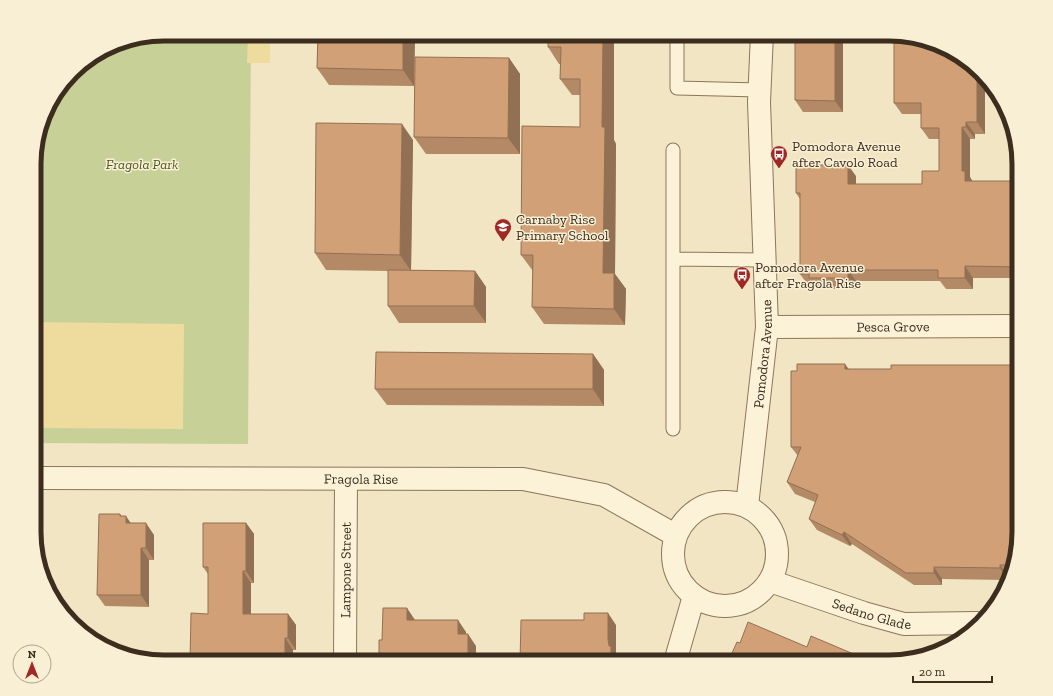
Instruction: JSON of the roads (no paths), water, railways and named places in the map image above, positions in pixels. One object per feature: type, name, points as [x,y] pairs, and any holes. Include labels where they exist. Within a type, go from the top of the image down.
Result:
[{"type":"street","name":"Pomodora Avenue","points":[[747,506],[767,327],[760,90],[762,41]]},
{"type":"street","name":"Pesca Grove","points":[[767,327],[1012,326]]},
{"type":"street","name":"Fragola Rise","points":[[41,478],[523,479],[604,495],[675,535]]},
{"type":"street","name":"Lampone Street","points":[[345,655],[346,479]]},
{"type":"street","points":[[730,502],[747,506],[762,516],[773,536],[776,547],[776,564],[770,581],[758,593],[749,599],[727,606],[710,604],[694,596],[682,585],[674,569],[672,552],[675,535],[684,520],[697,509],[713,503],[730,502]]},
{"type":"street","name":"Sedano Glade","points":[[770,581],[864,613],[904,624],[972,623]]},
{"type":"street","points":[[677,655],[694,596]]},
{"type":"lane","points":[[677,41],[677,88],[760,90]]},
{"type":"lane","points":[[673,150],[673,429]]},
{"type":"lane","points":[[673,259],[765,260]]},
{"type":"place","name":"Pomodora Avenue after Cavolo Road","points":[[779,169]]},
{"type":"place","name":"Carnaby Rise Primary School","points":[[503,242]]},
{"type":"place","name":"Pomodora Avenue after Fragola Rise","points":[[742,290]]},
{"type":"park label","name":"Fragola Park","points":[[142,164]]}]
